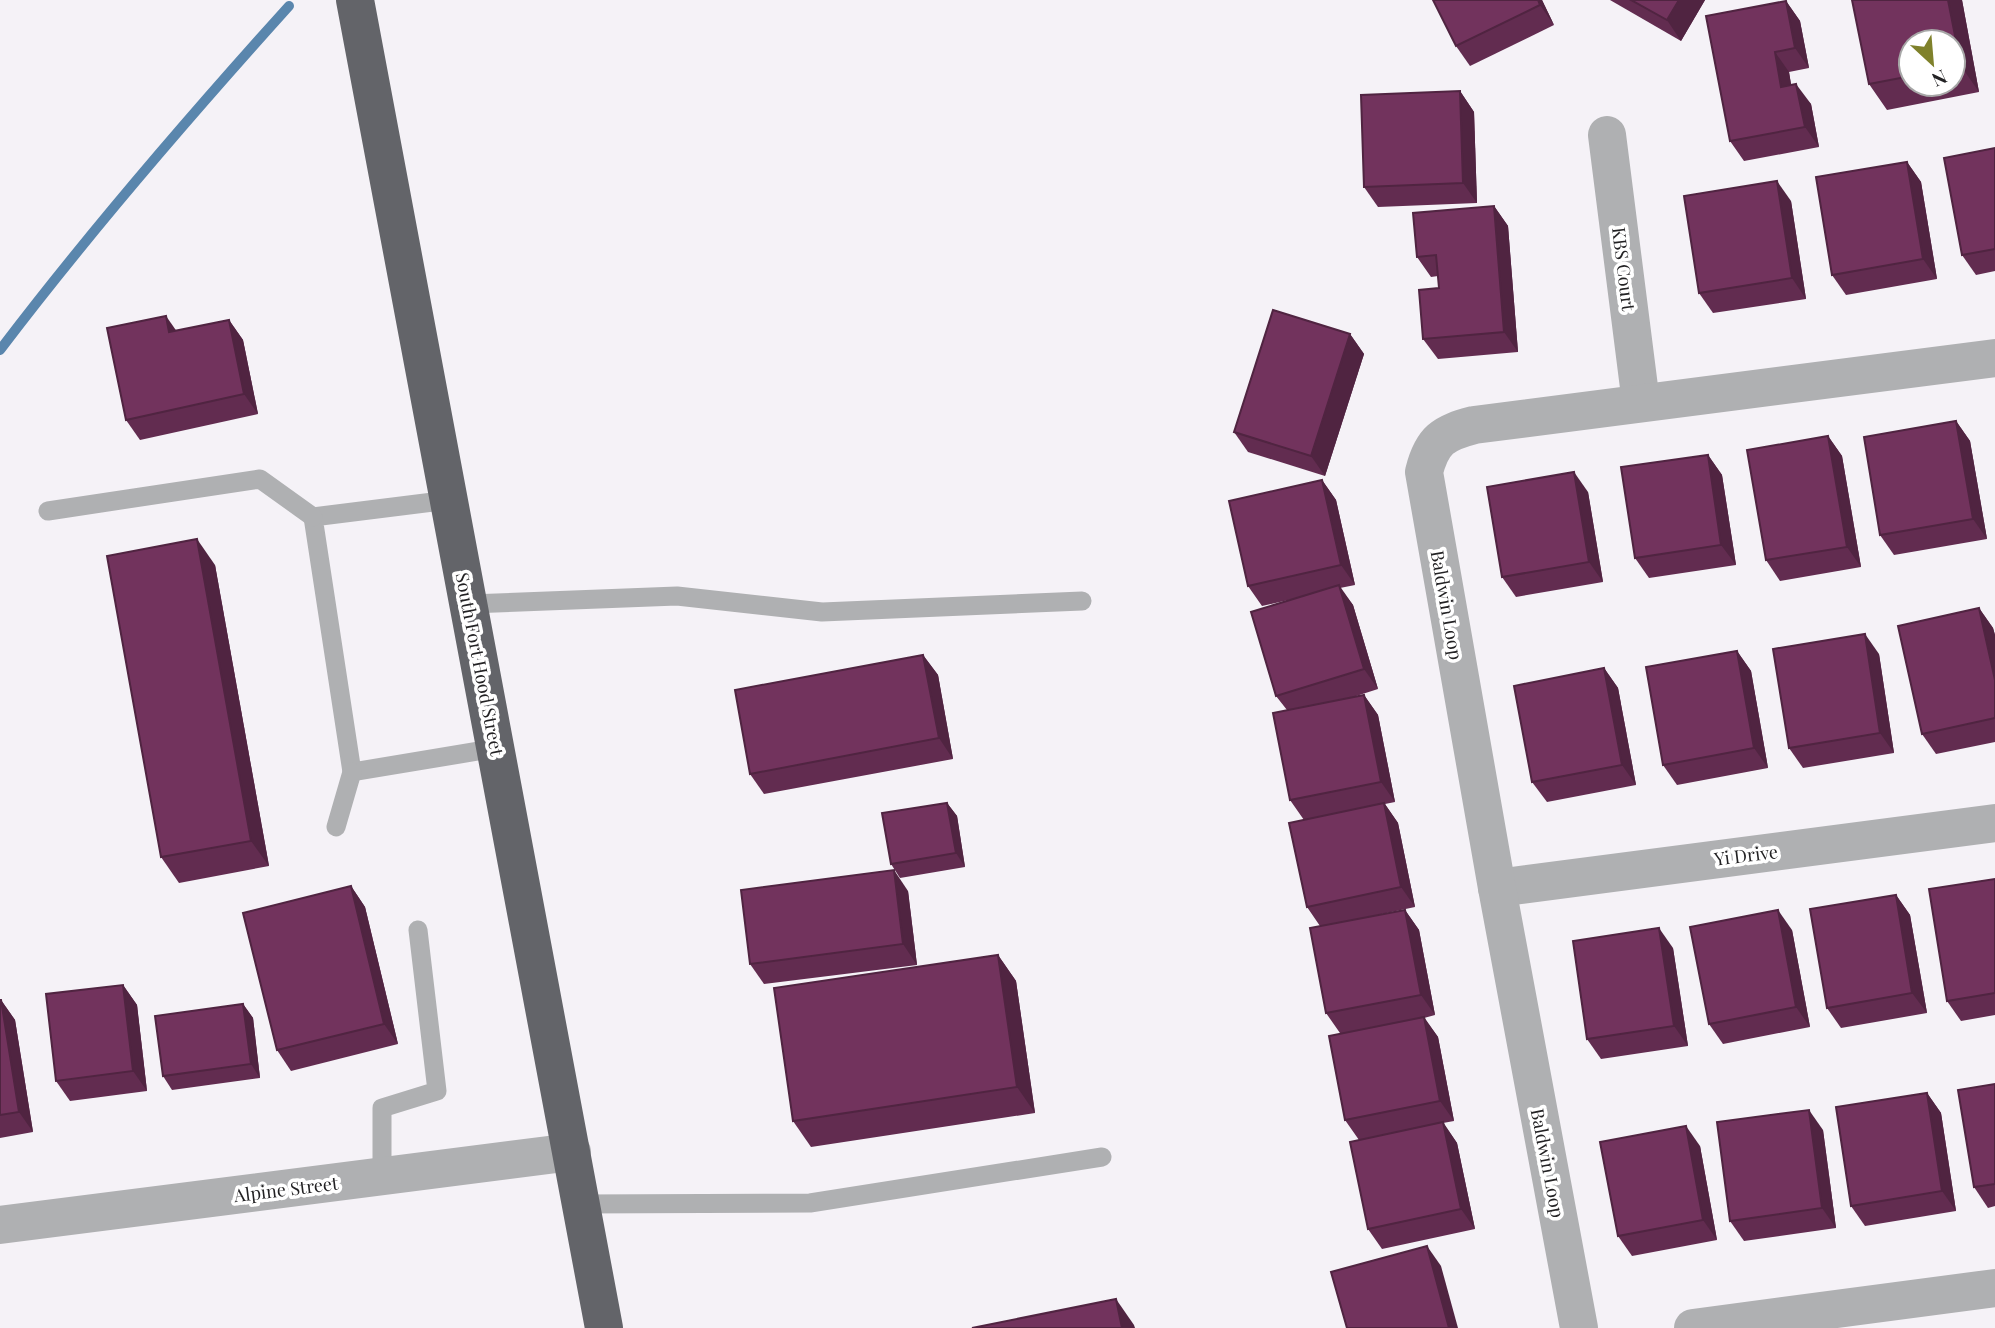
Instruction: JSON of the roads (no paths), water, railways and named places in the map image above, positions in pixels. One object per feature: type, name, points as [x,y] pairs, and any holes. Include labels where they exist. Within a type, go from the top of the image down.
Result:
[{"type":"highway","name":"South Fort Hood Street","points":[[355,0],[604,1328]]},
{"type":"street","name":"KBS Court","points":[[1606,135],[1642,403]]},
{"type":"street","name":"Baldwin Loop","points":[[1579,1328],[1497,888],[1424,472],[1428,455],[1438,441],[1455,430],[1474,425],[1995,358]]},
{"type":"street","name":"Yi Drive","points":[[1497,888],[1995,822]]},
{"type":"street","name":"Alpine Street","points":[[0,1225],[572,1152]]},
{"type":"street","points":[[1693,1328],[1995,1288]]},
{"type":"lane","points":[[47,511],[260,479],[313,517],[449,500]]},
{"type":"lane","points":[[313,517],[352,772],[336,827]]},
{"type":"lane","points":[[469,604],[677,596],[822,612],[1082,601]]},
{"type":"lane","points":[[352,772],[496,748]]},
{"type":"lane","points":[[382,1176],[382,1108],[437,1091],[418,930]]},
{"type":"lane","points":[[582,1204],[810,1203],[1102,1157]]},
{"type":"waterway","points":[[0,350],[69,261],[141,175],[289,6]]}]
